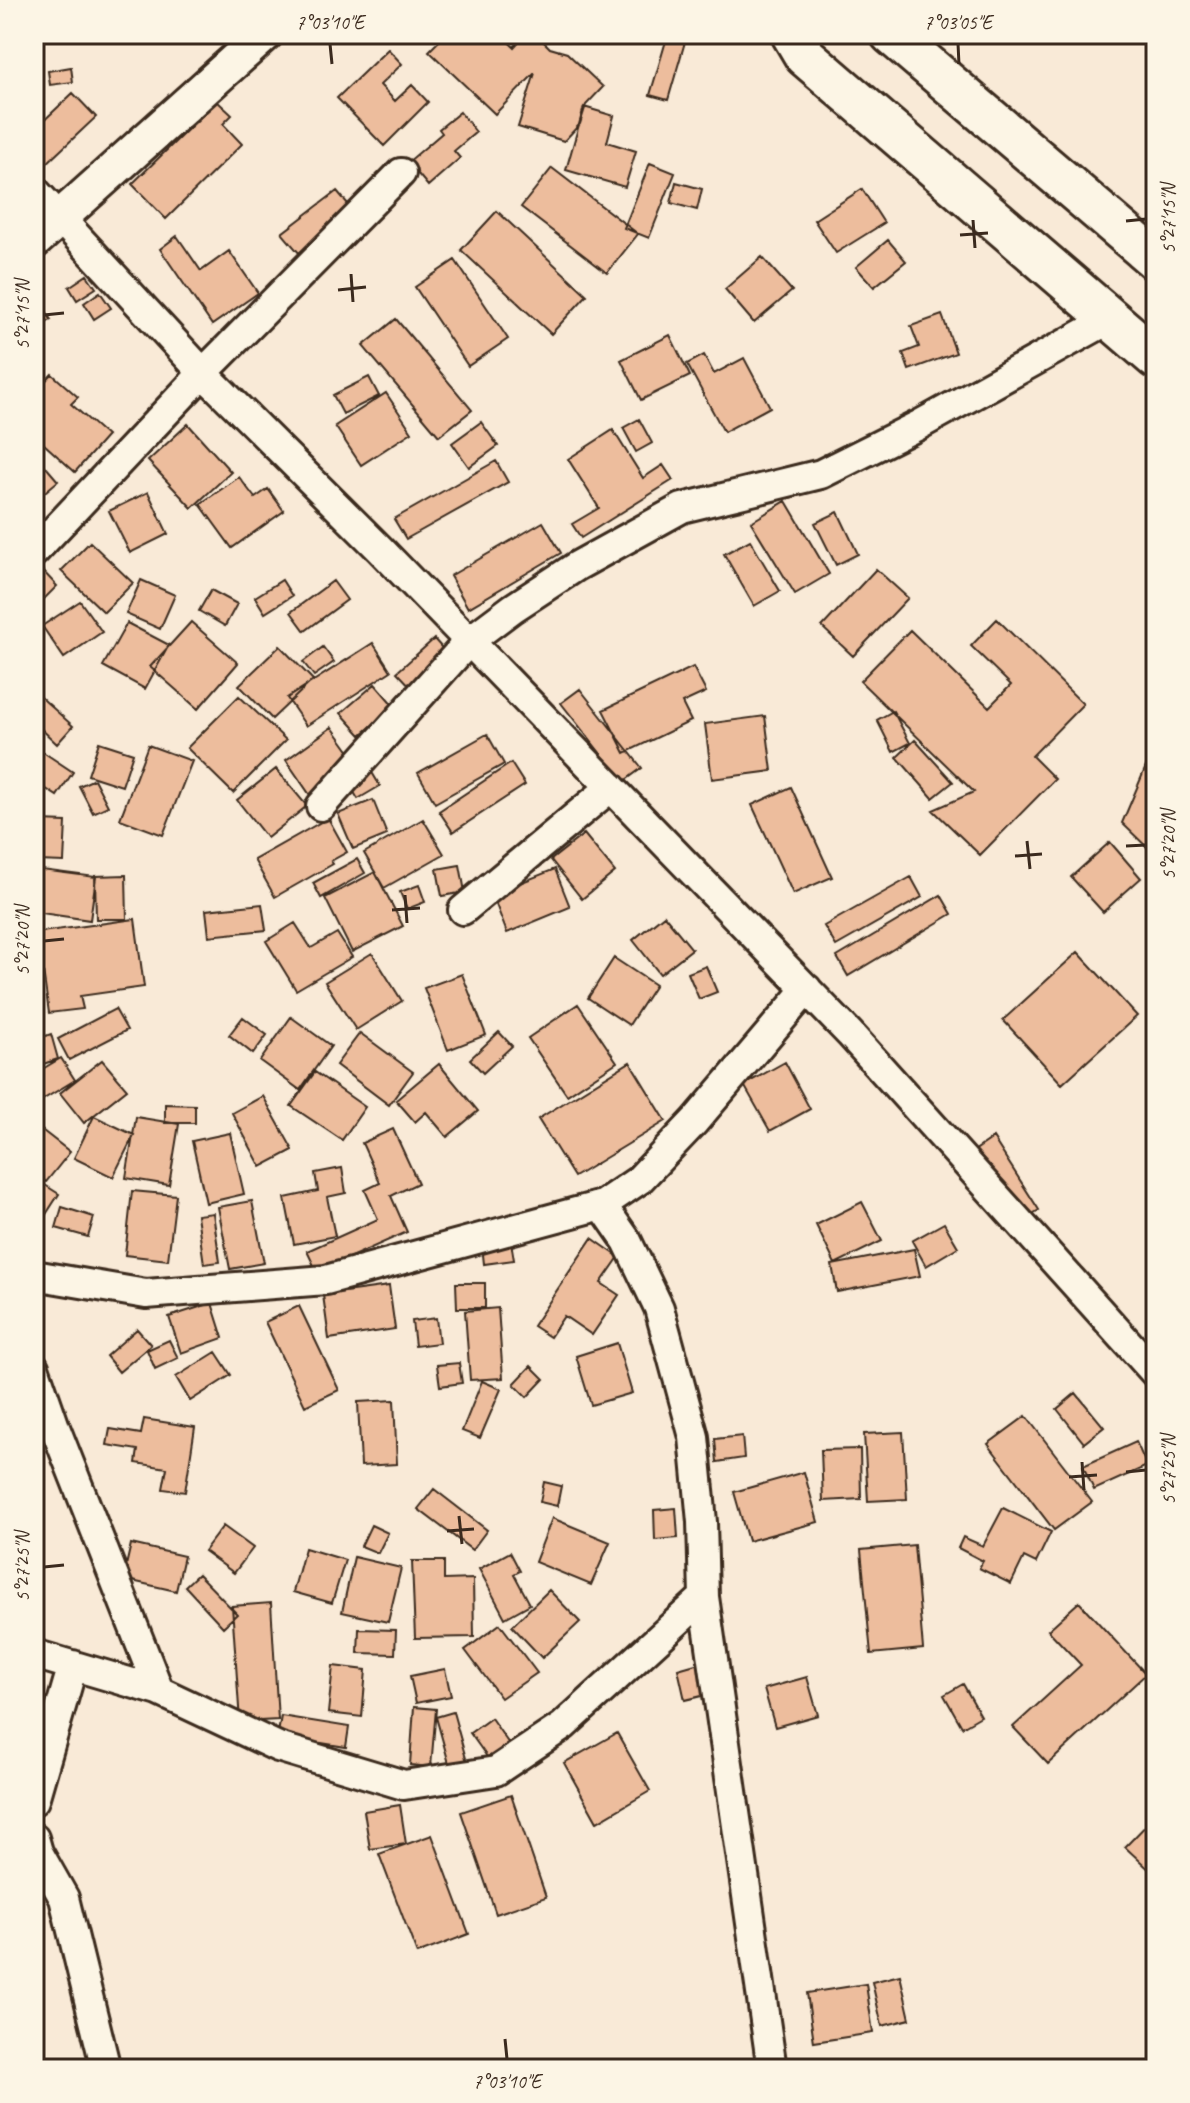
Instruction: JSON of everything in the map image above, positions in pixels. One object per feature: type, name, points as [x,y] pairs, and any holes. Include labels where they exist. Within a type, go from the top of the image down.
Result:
[{"type":"highway","points":[[792,34],[805,56],[1156,358]]},
{"type":"highway","points":[[891,34],[1156,260]]},
{"type":"main road","points":[[34,241],[265,34]]},
{"type":"street","points":[[34,552],[203,373],[401,173]]},
{"type":"street","points":[[34,190],[203,373],[807,989],[1156,1374]]},
{"type":"street","points":[[321,806],[469,641],[577,566],[682,508],[821,474],[919,425],[1110,319]]},
{"type":"street","points":[[463,910],[611,787]]},
{"type":"street","points":[[34,1275],[146,1294],[326,1280],[602,1205],[639,1180],[695,1121],[807,989]]},
{"type":"street","points":[[602,1205],[627,1241],[659,1308],[694,1437],[702,1522],[704,1597],[772,2069]]},
{"type":"street","points":[[34,1367],[159,1691]]},
{"type":"street","points":[[34,1654],[159,1691],[278,1747],[404,1785],[496,1771],[563,1726],[704,1597]]},
{"type":"street","points":[[34,1800],[73,1665]]},
{"type":"street","points":[[34,1838],[38,1852],[64,1898],[106,2069]]},
{"type":"building","points":[[446,34],[500,34],[514,47],[526,34],[536,34],[550,48],[567,53],[603,87],[586,105],[580,124],[564,141],[518,127],[535,73],[495,114],[429,51]]},
{"type":"building","points":[[668,34],[687,35],[668,100],[650,95]]},
{"type":"building","points":[[388,49],[402,64],[380,85],[395,101],[412,85],[428,102],[384,146],[337,98]]},
{"type":"building","points":[[71,67],[73,82],[50,85],[48,71]]},
{"type":"building","points":[[73,93],[96,117],[46,164],[34,152],[34,124],[37,127]]},
{"type":"building","points":[[217,101],[232,115],[223,124],[242,144],[166,219],[132,184]]},
{"type":"building","points":[[584,107],[614,116],[607,142],[636,151],[625,187],[566,170]]},
{"type":"building","points":[[460,112],[476,132],[454,151],[460,158],[428,186],[408,162],[442,133],[439,129]]},
{"type":"building","points":[[650,163],[675,173],[649,238],[624,228]]},
{"type":"building","points":[[552,168],[638,234],[607,273],[521,207]]},
{"type":"building","points":[[676,182],[702,189],[697,210],[671,203]]},
{"type":"building","points":[[862,189],[884,223],[836,253],[814,220]]},
{"type":"building","points":[[337,191],[354,211],[299,253],[282,233]]},
{"type":"building","points":[[497,211],[587,295],[551,334],[461,250]]},
{"type":"building","points":[[177,236],[201,271],[229,251],[258,293],[212,325],[160,249]]},
{"type":"building","points":[[888,240],[906,261],[874,287],[856,267]]},
{"type":"building","points":[[762,257],[792,291],[754,323],[725,289]]},
{"type":"building","points":[[455,260],[508,339],[468,366],[415,287]]},
{"type":"building","points":[[87,275],[96,288],[77,300],[69,287]]},
{"type":"building","points":[[34,289],[51,320],[34,329]]},
{"type":"building","points":[[100,292],[111,308],[94,319],[84,303]]},
{"type":"building","points":[[942,315],[956,353],[909,370],[903,353],[919,347],[911,326]]},
{"type":"building","points":[[396,319],[472,410],[439,436],[363,346]]},
{"type":"building","points":[[670,335],[690,376],[641,400],[621,360]]},
{"type":"building","points":[[704,355],[714,374],[744,358],[770,407],[724,432],[687,364]]},
{"type":"building","points":[[52,374],[78,397],[71,404],[107,436],[75,472],[34,435],[34,393]]},
{"type":"building","points":[[369,377],[379,396],[343,414],[333,395]]},
{"type":"building","points":[[386,393],[412,432],[361,465],[335,426]]},
{"type":"building","points":[[639,419],[652,443],[636,452],[623,428]]},
{"type":"building","points":[[481,422],[498,446],[469,467],[452,443]]},
{"type":"building","points":[[188,424],[231,472],[192,508],[148,461]]},
{"type":"building","points":[[613,430],[643,478],[663,465],[673,480],[581,538],[572,524],[599,508],[568,459]]},
{"type":"building","points":[[34,453],[58,481],[34,501]]},
{"type":"building","points":[[496,461],[508,482],[406,539],[394,519]]},
{"type":"building","points":[[239,477],[255,498],[268,489],[284,511],[232,548],[200,504]]},
{"type":"building","points":[[148,492],[168,534],[130,553],[109,511]]},
{"type":"building","points":[[786,501],[829,574],[795,594],[751,522]]},
{"type":"building","points":[[838,512],[858,554],[836,565],[815,523]]},
{"type":"building","points":[[543,522],[561,553],[468,608],[450,576]]},
{"type":"building","points":[[750,540],[780,591],[754,606],[724,554]]},
{"type":"building","points":[[90,542],[133,583],[104,612],[61,571]]},
{"type":"building","points":[[41,569],[57,586],[37,606],[34,603],[34,576]]},
{"type":"building","points":[[876,569],[908,598],[853,656],[822,627]]},
{"type":"building","points":[[141,580],[175,595],[160,629],[126,614]]},
{"type":"building","points":[[282,580],[292,596],[265,613],[255,597]]},
{"type":"building","points":[[333,581],[347,600],[305,631],[291,612]]},
{"type":"building","points":[[211,590],[237,604],[225,626],[199,611]]},
{"type":"building","points":[[80,601],[102,632],[64,658],[42,626]]},
{"type":"building","points":[[997,619],[1083,704],[1032,756],[1055,779],[980,855],[933,810],[974,792],[860,681],[910,630],[989,707],[1011,685],[971,646]]},
{"type":"building","points":[[191,622],[238,663],[198,709],[150,667]]},
{"type":"building","points":[[127,623],[169,645],[145,689],[103,666]]},
{"type":"building","points":[[434,639],[450,657],[414,690],[397,672]]},
{"type":"building","points":[[373,643],[391,671],[306,726],[287,698]]},
{"type":"building","points":[[280,646],[313,680],[272,719],[239,685]]},
{"type":"building","points":[[323,647],[334,662],[314,676],[303,662]]},
{"type":"building","points":[[693,667],[706,692],[682,703],[691,721],[625,753],[603,710]]},
{"type":"building","points":[[375,684],[394,706],[361,735],[341,713]]},
{"type":"building","points":[[580,689],[642,768],[623,782],[561,703]]},
{"type":"building","points":[[34,691],[73,726],[57,744],[34,722]]},
{"type":"building","points":[[239,696],[286,740],[233,793],[187,748]]},
{"type":"building","points":[[893,711],[910,743],[893,752],[877,720]]},
{"type":"building","points":[[765,716],[772,771],[712,779],[705,724]]},
{"type":"building","points":[[332,727],[358,763],[310,795],[286,760]]},
{"type":"building","points":[[487,734],[504,764],[435,803],[418,773]]},
{"type":"building","points":[[915,740],[953,782],[933,798],[897,757]]},
{"type":"building","points":[[99,742],[133,753],[122,786],[88,775]]},
{"type":"building","points":[[1156,743],[1156,856],[1122,823]]},
{"type":"building","points":[[148,745],[192,761],[163,835],[120,819]]},
{"type":"building","points":[[34,746],[73,772],[57,796],[34,781]]},
{"type":"building","points":[[511,763],[525,785],[453,832],[439,811]]},
{"type":"building","points":[[276,769],[307,806],[267,838],[237,800]]},
{"type":"building","points":[[370,769],[380,786],[358,799],[348,782]]},
{"type":"building","points":[[94,779],[108,806],[93,813],[79,786]]},
{"type":"building","points":[[791,787],[832,877],[793,894],[752,805]]},
{"type":"building","points":[[373,800],[387,835],[353,849],[338,814]]},
{"type":"building","points":[[328,818],[347,852],[331,861],[333,864],[275,897],[254,860]]},
{"type":"building","points":[[423,819],[444,854],[384,888],[364,853]]},
{"type":"building","points":[[40,821],[66,822],[64,862],[38,861]]},
{"type":"building","points":[[584,834],[615,872],[582,899],[551,860]]},
{"type":"building","points":[[1110,842],[1141,878],[1103,912],[1071,877]]},
{"type":"building","points":[[357,859],[365,873],[321,898],[313,883]]},
{"type":"building","points":[[460,865],[465,892],[442,896],[437,869]]},
{"type":"building","points":[[34,869],[96,877],[90,920],[34,912]]},
{"type":"building","points":[[555,869],[570,907],[507,933],[492,894]]},
{"type":"building","points":[[375,872],[403,926],[352,952],[325,898]]},
{"type":"building","points":[[126,875],[127,919],[96,919],[95,876]]},
{"type":"building","points":[[911,877],[922,897],[836,946],[824,926]]},
{"type":"building","points":[[419,885],[425,902],[407,909],[400,892]]},
{"type":"building","points":[[941,895],[952,914],[848,976],[837,957]]},
{"type":"building","points":[[262,904],[266,930],[209,936],[206,910]]},
{"type":"building","points":[[664,915],[692,949],[660,974],[633,940]]},
{"type":"building","points":[[135,919],[144,987],[80,996],[83,1009],[49,1013],[43,971],[34,973],[34,933]]},
{"type":"building","points":[[295,923],[311,948],[337,933],[352,957],[296,990],[266,941]]},
{"type":"building","points":[[1078,952],[1137,1016],[1062,1084],[1003,1020]]},
{"type":"building","points":[[372,953],[402,1001],[356,1030],[325,982]]},
{"type":"building","points":[[614,958],[655,985],[629,1025],[588,998]]},
{"type":"building","points":[[706,966],[717,992],[699,999],[688,973]]},
{"type":"building","points":[[462,974],[486,1035],[448,1050],[424,988]]},
{"type":"building","points":[[578,1004],[617,1062],[567,1095],[528,1038]]},
{"type":"building","points":[[115,1009],[127,1030],[69,1060],[58,1039]]},
{"type":"building","points":[[243,1017],[267,1035],[253,1054],[229,1035]]},
{"type":"building","points":[[291,1017],[331,1046],[300,1090],[260,1061]]},
{"type":"building","points":[[499,1032],[512,1046],[483,1073],[470,1059]]},
{"type":"building","points":[[360,1033],[413,1072],[389,1105],[336,1065]]},
{"type":"building","points":[[51,1034],[58,1059],[34,1067],[34,1040]]},
{"type":"building","points":[[61,1058],[75,1080],[34,1105],[34,1074]]},
{"type":"building","points":[[102,1060],[127,1089],[84,1123],[60,1093]]},
{"type":"building","points":[[630,1062],[666,1121],[574,1177],[538,1119]]},
{"type":"building","points":[[785,1062],[810,1109],[770,1131],[744,1085]]},
{"type":"building","points":[[439,1064],[478,1111],[447,1137],[426,1112],[415,1122],[396,1100]]},
{"type":"building","points":[[315,1072],[365,1107],[342,1140],[291,1106]]},
{"type":"building","points":[[263,1096],[293,1150],[261,1167],[232,1113]]},
{"type":"building","points":[[165,1104],[195,1105],[195,1123],[165,1123]]},
{"type":"building","points":[[94,1116],[134,1135],[113,1177],[74,1158]]},
{"type":"building","points":[[136,1117],[179,1124],[169,1185],[126,1178]]},
{"type":"building","points":[[34,1124],[70,1152],[46,1182],[34,1172]]},
{"type":"building","points":[[393,1129],[418,1183],[391,1196],[407,1232],[317,1272],[307,1251],[378,1219],[365,1190],[380,1183],[362,1143]]},
{"type":"building","points":[[230,1133],[244,1194],[206,1203],[192,1141]]},
{"type":"building","points":[[993,1138],[1039,1210],[1016,1224],[971,1153]]},
{"type":"building","points":[[342,1168],[346,1193],[327,1197],[335,1236],[294,1244],[285,1198],[318,1191],[315,1173]]},
{"type":"building","points":[[34,1178],[59,1194],[34,1233]]},
{"type":"building","points":[[132,1191],[176,1195],[168,1260],[125,1255]]},
{"type":"building","points":[[252,1201],[264,1263],[230,1269],[218,1207]]},
{"type":"building","points":[[862,1202],[882,1241],[835,1264],[816,1225]]},
{"type":"building","points":[[62,1207],[94,1217],[88,1237],[56,1228]]},
{"type":"building","points":[[213,1213],[220,1262],[204,1264],[197,1215]]},
{"type":"building","points":[[944,1223],[958,1247],[926,1266],[912,1241]]},
{"type":"building","points":[[592,1238],[619,1257],[601,1283],[619,1295],[592,1335],[564,1316],[550,1337],[533,1326]]},
{"type":"building","points":[[511,1242],[514,1260],[484,1264],[482,1245]]},
{"type":"building","points":[[914,1249],[920,1276],[837,1292],[832,1265]]},
{"type":"building","points":[[456,1283],[485,1283],[485,1308],[457,1308]]},
{"type":"building","points":[[389,1286],[395,1329],[329,1339],[323,1295]]},
{"type":"building","points":[[212,1303],[223,1338],[181,1353],[169,1317]]},
{"type":"building","points":[[299,1306],[339,1390],[305,1406],[265,1322]]},
{"type":"building","points":[[498,1308],[503,1378],[470,1380],[465,1311]]},
{"type":"building","points":[[436,1318],[439,1343],[415,1346],[412,1321]]},
{"type":"building","points":[[137,1329],[151,1345],[119,1372],[106,1356]]},
{"type":"building","points":[[169,1340],[178,1358],[155,1369],[147,1350]]},
{"type":"building","points":[[617,1343],[632,1393],[591,1405],[576,1356]]},
{"type":"building","points":[[216,1352],[231,1375],[190,1401],[176,1377]]},
{"type":"building","points":[[459,1363],[462,1383],[440,1386],[437,1365]]},
{"type":"building","points":[[531,1366],[544,1379],[527,1397],[514,1384]]},
{"type":"building","points":[[482,1381],[501,1389],[480,1438],[462,1431]]},
{"type":"building","points":[[1076,1393],[1104,1427],[1084,1443],[1057,1409]]},
{"type":"building","points":[[394,1400],[397,1464],[361,1466],[358,1402]]},
{"type":"building","points":[[1026,1416],[1092,1502],[1054,1530],[988,1444]]},
{"type":"building","points":[[144,1419],[195,1427],[185,1492],[163,1489],[167,1468],[136,1463],[138,1450],[107,1445],[110,1429],[141,1434]]},
{"type":"building","points":[[903,1432],[907,1499],[868,1501],[864,1434]]},
{"type":"building","points":[[742,1436],[744,1458],[717,1462],[715,1439]]},
{"type":"building","points":[[1136,1442],[1147,1466],[1094,1490],[1083,1466]]},
{"type":"building","points":[[860,1449],[861,1499],[823,1501],[821,1450]]},
{"type":"building","points":[[34,1455],[45,1480],[34,1485]]},
{"type":"building","points":[[804,1472],[818,1522],[748,1541],[734,1492]]},
{"type":"building","points":[[544,1482],[561,1486],[557,1506],[540,1502]]},
{"type":"building","points":[[434,1489],[487,1530],[472,1550],[418,1509]]},
{"type":"building","points":[[676,1508],[678,1538],[655,1540],[654,1510]]},
{"type":"building","points":[[1003,1508],[1051,1532],[1036,1563],[1024,1557],[1011,1584],[979,1568],[983,1561],[958,1548],[963,1537],[983,1546]]},
{"type":"building","points":[[552,1518],[610,1542],[591,1585],[535,1562]]},
{"type":"building","points":[[371,1525],[388,1533],[378,1553],[361,1546]]},
{"type":"building","points":[[223,1526],[253,1548],[234,1573],[204,1551]]},
{"type":"building","points":[[131,1544],[184,1556],[176,1591],[123,1579]]},
{"type":"building","points":[[914,1545],[923,1649],[871,1654],[861,1550]]},
{"type":"building","points":[[305,1548],[345,1560],[332,1603],[293,1592]]},
{"type":"building","points":[[510,1552],[520,1571],[514,1574],[530,1604],[505,1618],[479,1569]]},
{"type":"building","points":[[354,1557],[401,1568],[388,1622],[342,1612]]},
{"type":"building","points":[[412,1561],[444,1561],[444,1580],[473,1579],[474,1637],[415,1638]]},
{"type":"building","points":[[198,1574],[237,1614],[223,1627],[185,1586]]},
{"type":"building","points":[[549,1590],[580,1622],[542,1658],[512,1626]]},
{"type":"building","points":[[1079,1602],[1146,1674],[1048,1764],[1013,1727],[1081,1665],[1048,1630]]},
{"type":"building","points":[[271,1603],[278,1720],[240,1722],[232,1606]]},
{"type":"building","points":[[500,1624],[537,1673],[501,1698],[465,1650]]},
{"type":"building","points":[[359,1629],[396,1630],[395,1654],[358,1653]]},
{"type":"building","points":[[699,1663],[706,1695],[685,1700],[678,1669]]},
{"type":"building","points":[[333,1666],[366,1670],[362,1717],[328,1713]]},
{"type":"building","points":[[445,1669],[451,1696],[416,1703],[410,1676]]},
{"type":"building","points":[[807,1677],[818,1715],[775,1727],[764,1689]]},
{"type":"building","points":[[963,1684],[981,1716],[962,1727],[944,1695]]},
{"type":"building","points":[[414,1707],[436,1709],[431,1767],[410,1765]]},
{"type":"building","points":[[453,1712],[467,1762],[450,1767],[436,1717]]},
{"type":"building","points":[[281,1716],[349,1727],[346,1747],[321,1743],[320,1753],[276,1745]]},
{"type":"building","points":[[491,1718],[511,1747],[490,1761],[470,1733]]},
{"type":"building","points":[[617,1733],[650,1791],[597,1822],[564,1763]]},
{"type":"building","points":[[511,1795],[546,1897],[496,1914],[461,1812]]},
{"type":"building","points":[[400,1805],[406,1844],[370,1849],[364,1811]]},
{"type":"building","points":[[1156,1815],[1156,1876],[1125,1847]]},
{"type":"building","points":[[432,1835],[469,1934],[417,1954],[379,1854]]},
{"type":"building","points":[[900,1975],[910,2019],[882,2026],[872,1982]]},
{"type":"building","points":[[866,1984],[873,2033],[814,2042],[807,1993]]}]
